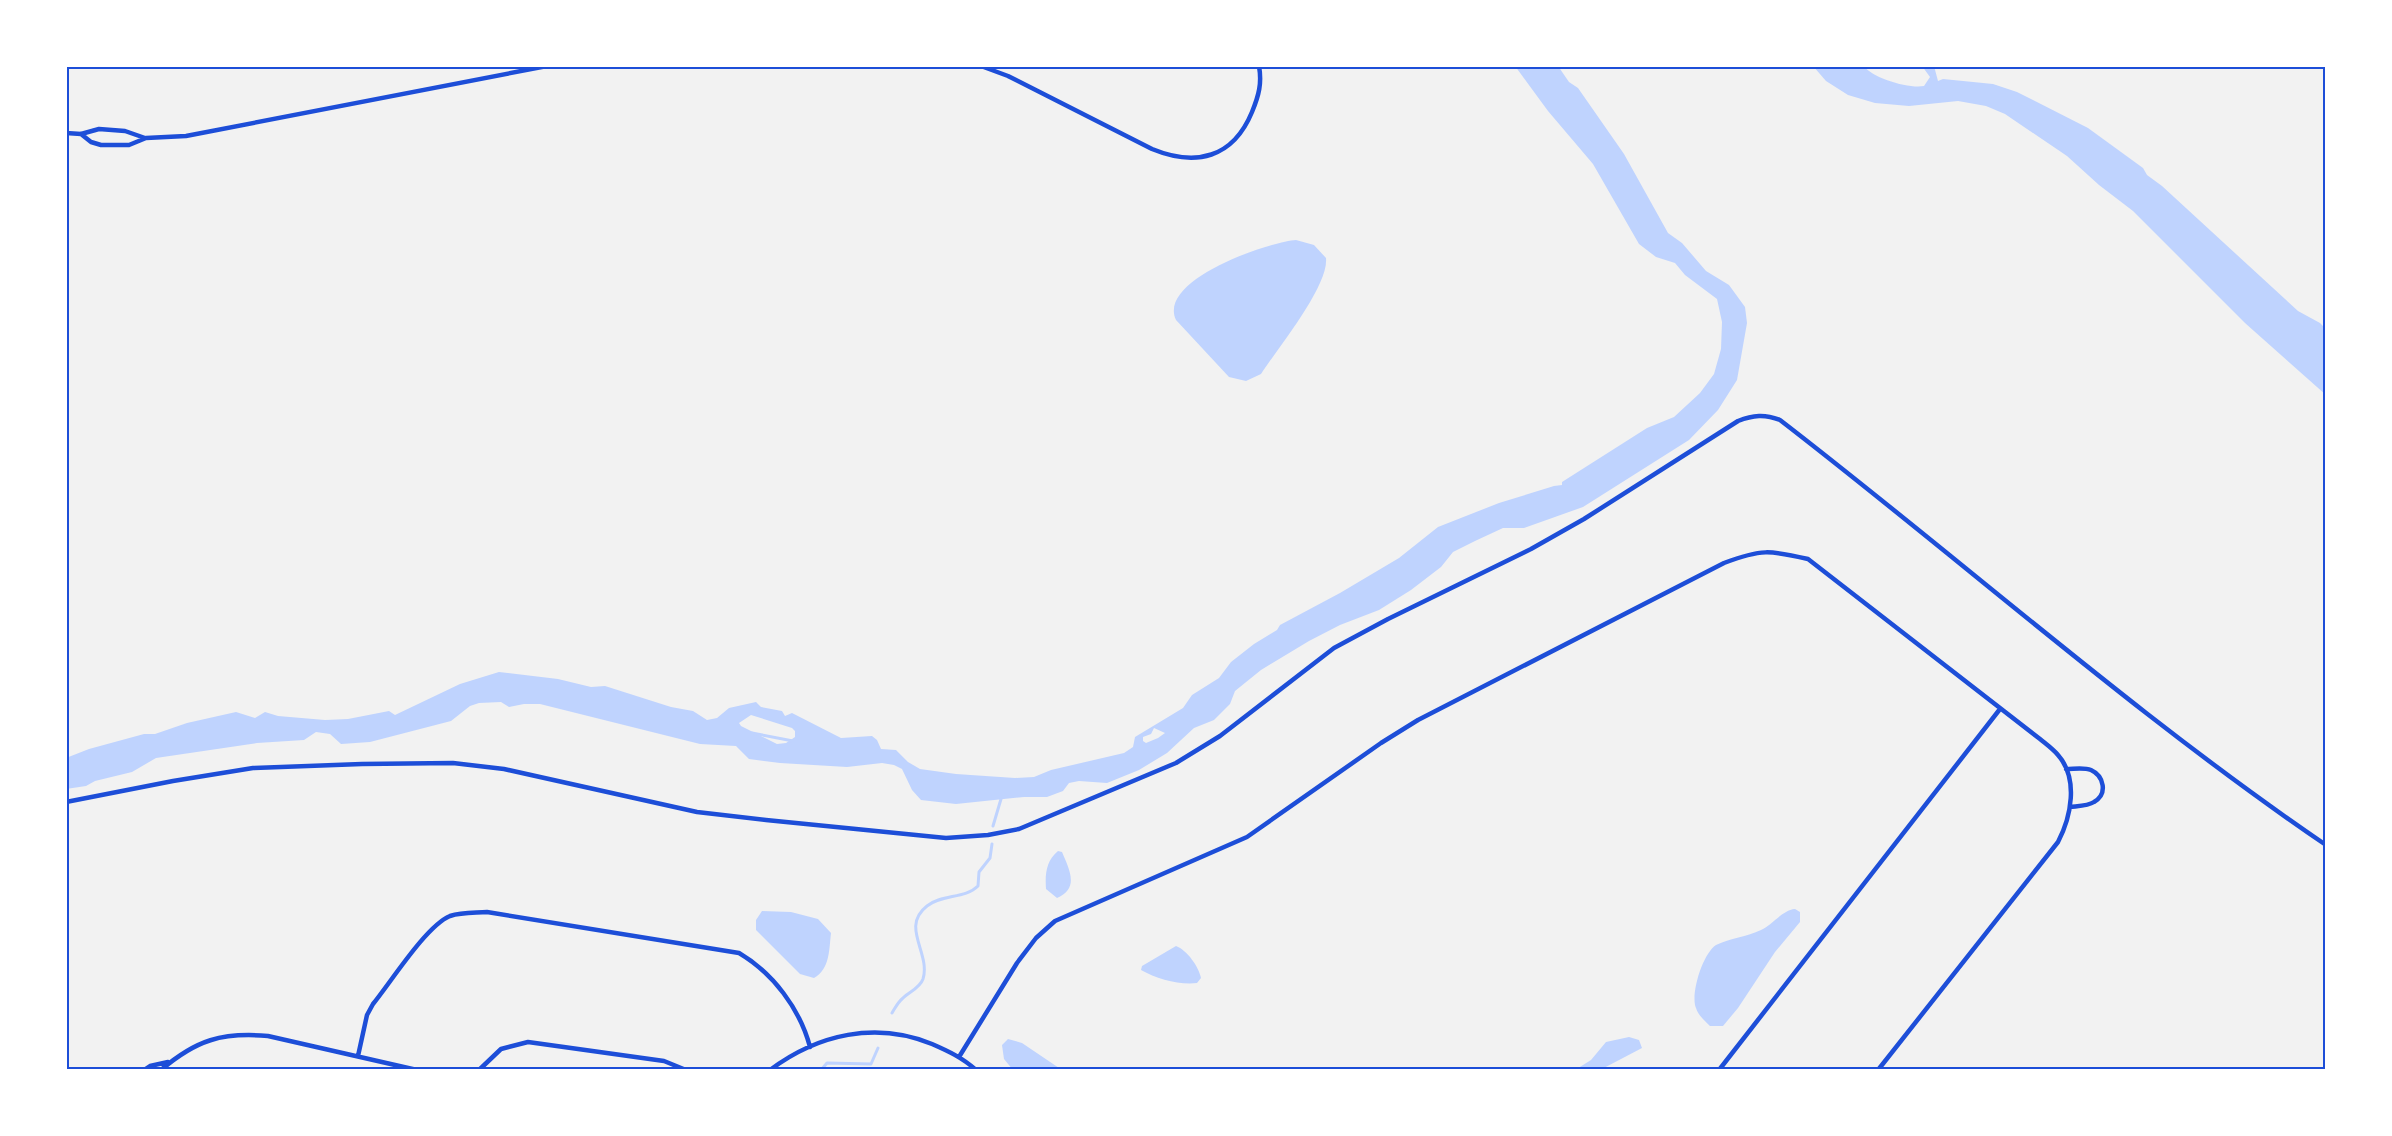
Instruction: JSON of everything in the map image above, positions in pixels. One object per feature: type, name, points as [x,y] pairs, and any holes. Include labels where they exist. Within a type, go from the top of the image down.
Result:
[{"type":"street","points":[[81,134],[91,142],[101,145],[129,145],[146,138],[191,135],[522,68],[547,66]]},
{"type":"street","points":[[981,66],[1008,76],[1152,149],[1168,155],[1189,158],[1210,156],[1225,149],[1240,134],[1259,97],[1262,81],[1259,66]]},
{"type":"street","points":[[66,133],[81,134],[99,129],[126,131],[146,138]]},
{"type":"street","points":[[66,802],[254,768],[453,763],[504,769],[697,812],[946,838],[988,835],[1019,829],[1176,763],[1220,736],[1312,664],[1343,643],[1531,549],[1584,519],[1738,421],[1751,416],[1764,416],[1780,420],[2110,684],[2257,797],[2326,845]]},
{"type":"street","points":[[959,1057],[1017,963],[1036,938],[1055,921],[1247,837],[1381,743],[1418,720],[1724,563],[1752,552],[1778,552],[1808,559],[2000,708],[2058,756],[2066,769],[2071,799],[2066,826],[2058,842],[1878,1070]]},
{"type":"street","points":[[1719,1070],[2000,708]]},
{"type":"street","points":[[2066,769],[2091,770],[2100,778],[2103,786],[2101,795],[2095,802],[2070,807]]},
{"type":"street","points":[[358,1056],[363,1026],[373,1004],[432,928],[448,917],[458,914],[487,912],[739,953],[766,973],[797,1012],[810,1047]]},
{"type":"street","points":[[770,1070],[810,1047],[841,1035],[884,1032],[921,1040],[959,1057],[976,1070]]},
{"type":"street","points":[[161,1070],[190,1047],[206,1040],[245,1034],[268,1036],[417,1070]]},
{"type":"street","points":[[479,1070],[501,1049],[528,1042],[664,1062],[686,1070]]},
{"type":"street","points":[[144,1070],[171,1062]]},
{"type":"water","points":[[1515,66],[1558,66],[1569,82],[1578,88],[1624,154],[1668,233],[1682,243],[1706,271],[1729,285],[1745,307],[1747,323],[1737,380],[1718,410],[1689,440],[1583,507],[1524,528],[1503,528],[1453,552],[1441,567],[1411,590],[1379,610],[1340,625],[1261,670],[1235,691],[1230,704],[1214,720],[1194,728],[1167,753],[1139,770],[1107,783],[1079,781],[1069,783],[1063,791],[1047,797],[956,804],[921,800],[912,790],[902,769],[894,765],[882,763],[847,767],[749,759],[736,746],[700,744],[540,704],[509,707],[501,702],[479,703],[470,706],[451,721],[370,742],[341,744],[330,734],[316,732],[304,740],[257,743],[156,758],[132,772],[95,781],[86,786],[66,789],[66,758],[89,749],[144,734],[155,734],[187,723],[236,712],[255,718],[265,712],[278,716],[325,720],[348,719],[389,711],[395,715],[460,684],[499,672],[558,679],[591,687],[605,686],[671,707],[693,711],[707,720],[717,718],[729,708],[756,702],[761,707],[782,711],[785,716],[792,713],[841,738],[872,736],[877,740],[881,749],[896,750],[908,762],[920,769],[956,774],[1034,777],[1051,770],[1124,753],[1133,747],[1135,737],[1183,708],[1192,695],[1219,678],[1231,662],[1277,630],[1280,625],[1399,558],[1438,527],[1499,503],[1562,485],[1562,482],[1647,428],[1674,417],[1700,393],[1714,374],[1721,349],[1722,322],[1717,299],[1685,275],[1675,263],[1656,257],[1639,244],[1593,164],[1548,111]],"holes":[[[751,715],[792,728],[795,731],[795,737],[786,743],[777,744],[741,726],[739,723]],[[1154,728],[1165,733],[1146,743],[1143,741],[1143,737],[1151,734]]]},
{"type":"water","points":[[1813,66],[1864,66],[1875,75],[1901,84],[1924,86],[1930,77],[1922,66],[1934,66],[1938,81],[1943,79],[1993,84],[2017,92],[2088,128],[2143,168],[2147,175],[2162,186],[2298,311],[2320,323],[2326,329],[2326,395],[2245,323],[2133,211],[2067,156],[2005,114],[1986,106],[1958,101],[1909,106],[1875,103],[1848,95],[1826,81]]},
{"type":"water","points":[[1296,240],[1314,245],[1326,258],[1325,270],[1319,284],[1301,317],[1261,374],[1246,381],[1229,377],[1176,320],[1175,305],[1183,291],[1198,278],[1218,266],[1263,248]]},
{"type":"water","points":[[1058,851],[1062,852],[1071,884],[1064,894],[1057,898],[1046,889],[1046,878],[1049,863]]},
{"type":"water","points":[[1795,909],[1800,912],[1800,922],[1775,952],[1738,1008],[1723,1026],[1710,1026],[1698,1013],[1695,993],[1702,965],[1711,949],[1721,943],[1761,930],[1786,912]]},
{"type":"water","points":[[762,911],[791,912],[818,919],[831,933],[828,958],[819,974],[814,978],[800,974],[756,930],[756,920]]},
{"type":"water","points":[[1176,946],[1184,951],[1195,964],[1201,978],[1197,983],[1168,981],[1141,970],[1142,966]]},
{"type":"water","points":[[1629,1037],[1639,1040],[1642,1048],[1600,1070],[1575,1070],[1591,1060],[1606,1042]]},
{"type":"water","points":[[1008,1039],[1022,1043],[1062,1070],[1013,1070],[1004,1059],[1002,1045]]},
{"type":"waterway","points":[[752,733],[793,741]]},
{"type":"waterway","points":[[993,826],[1001,799]]},
{"type":"waterway","points":[[892,1013],[900,1001],[923,979],[923,960],[916,931],[919,914],[933,902],[967,893],[978,886],[979,872],[990,858],[992,844]]},
{"type":"waterway","points":[[821,1070],[827,1063],[871,1064],[878,1048]]}]
